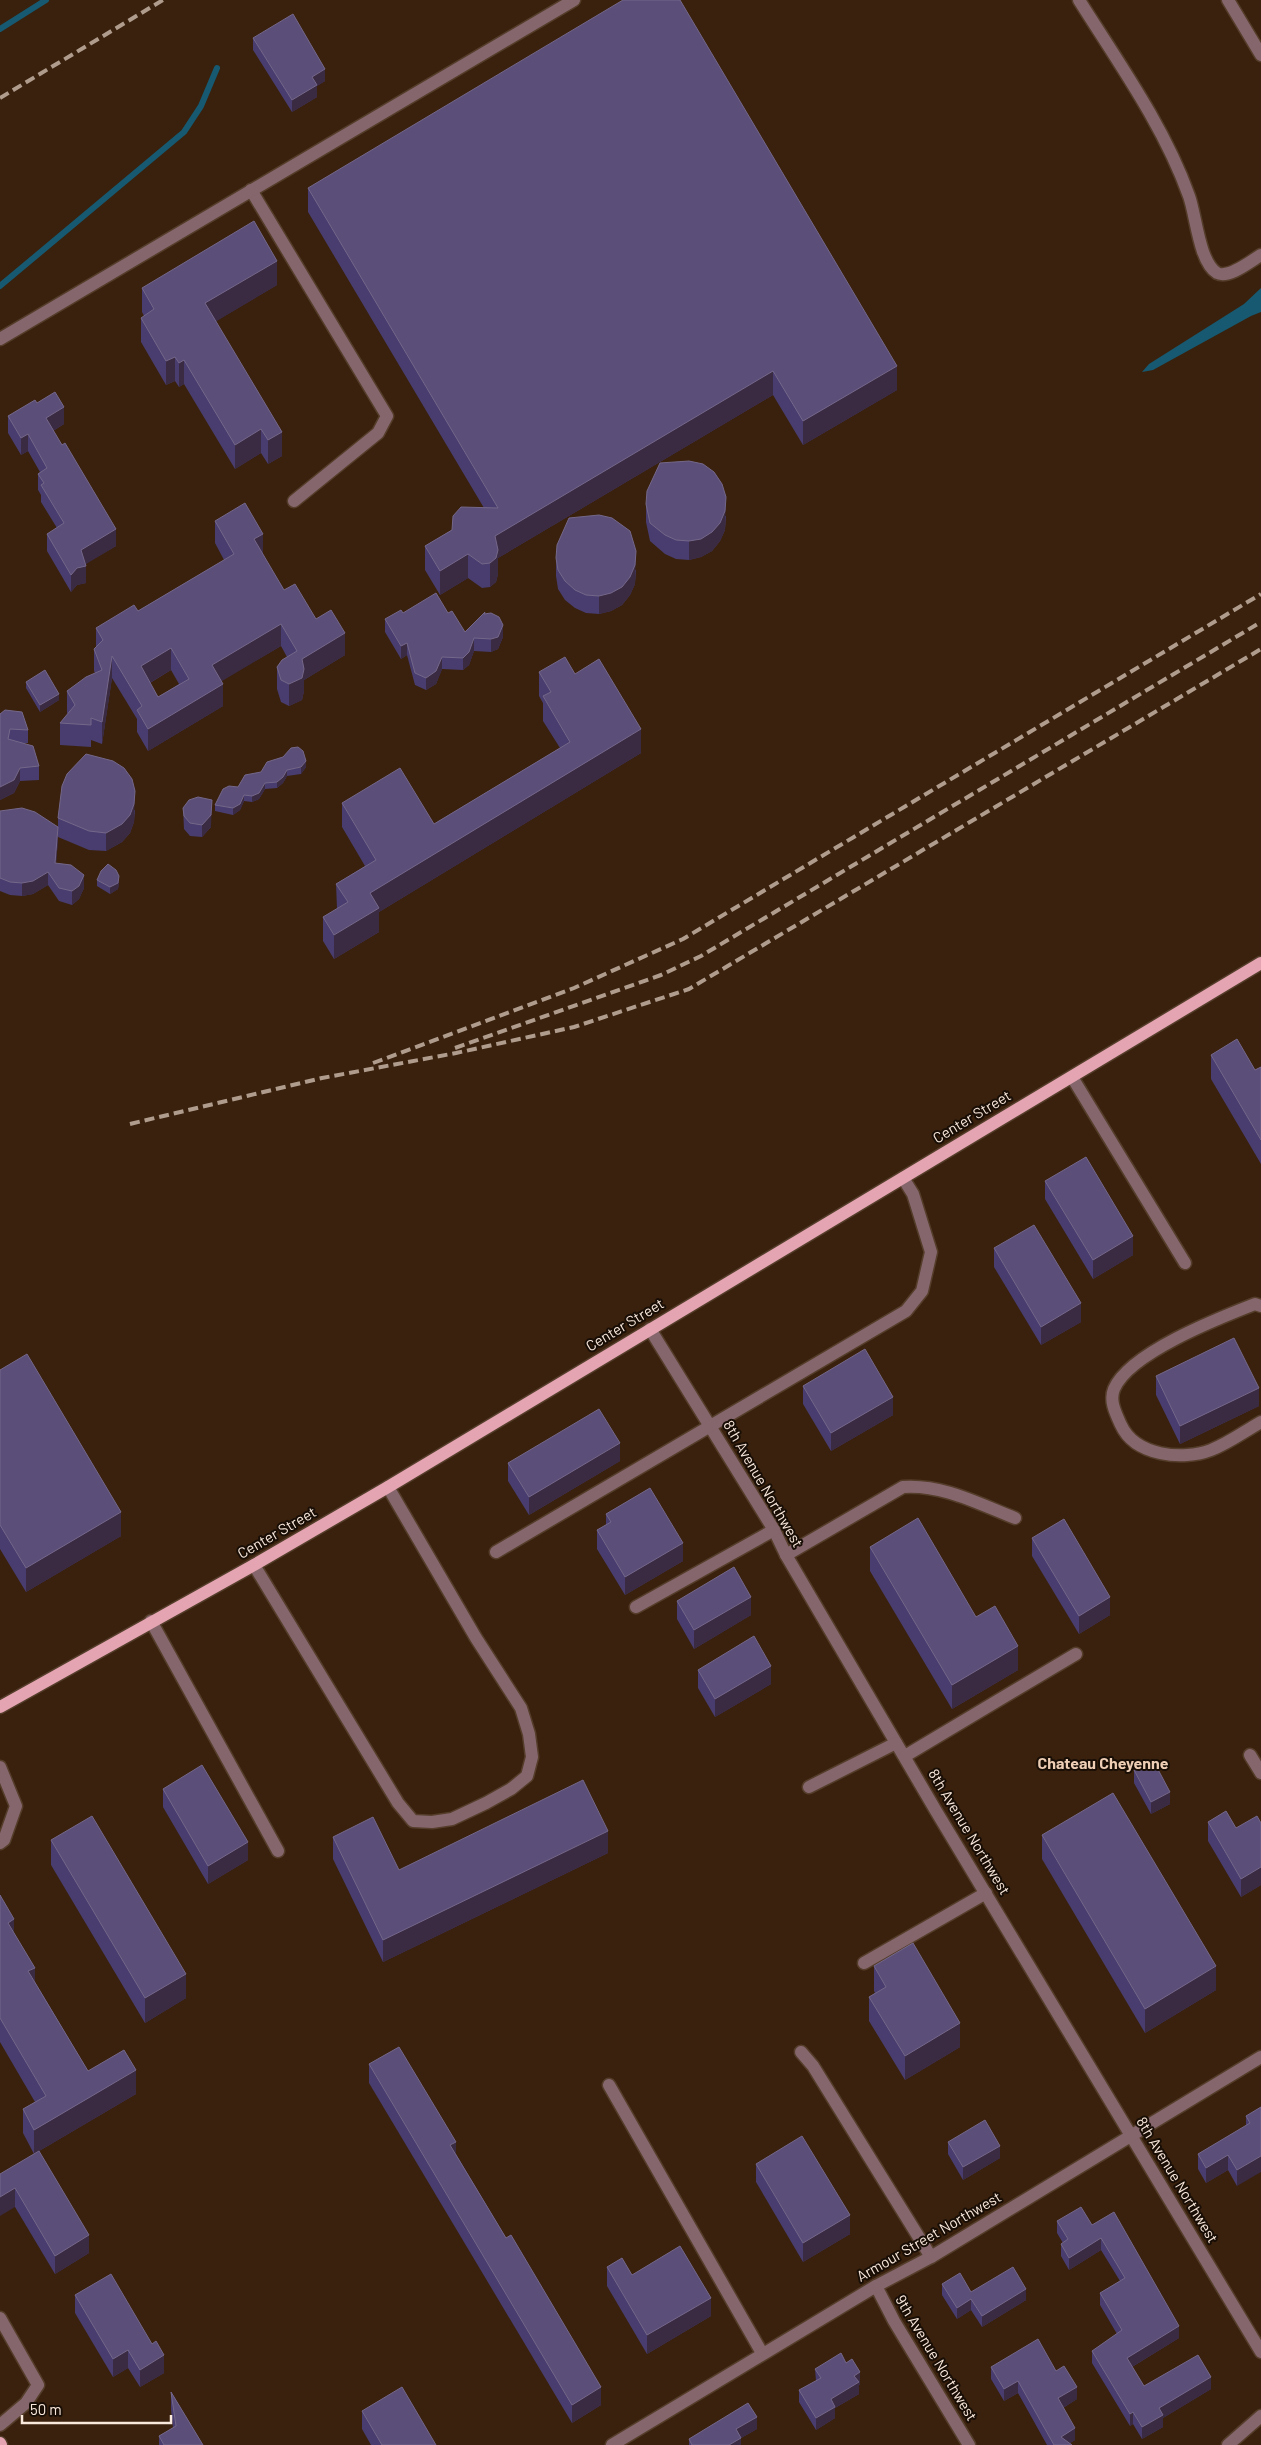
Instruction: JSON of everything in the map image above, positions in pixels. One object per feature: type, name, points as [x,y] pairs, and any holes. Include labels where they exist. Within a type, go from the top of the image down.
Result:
[{"type":"main road","name":"Center Street","points":[[0,1706],[254,1565],[388,1487],[1261,964]]},
{"type":"street","points":[[0,339],[574,0]]},
{"type":"street","points":[[1079,0],[1136,90],[1165,143],[1189,196],[1209,266],[1218,274],[1228,274],[1261,255]]},
{"type":"street","points":[[1228,0],[1261,55]]},
{"type":"street","points":[[251,190],[387,416],[378,433],[294,501]]},
{"type":"street","points":[[1072,1077],[1185,1263]]},
{"type":"street","points":[[496,1552],[906,1311],[922,1291],[931,1252],[913,1194],[903,1178]]},
{"type":"street","points":[[1261,1306],[1255,1304],[1204,1324],[1134,1364],[1114,1389],[1113,1407],[1123,1429],[1146,1450],[1180,1456],[1211,1450],[1261,1422]]},
{"type":"street","name":"8th Avenue Northwest","points":[[650,1329],[774,1530],[786,1555],[896,1743],[1261,2352]]},
{"type":"street","points":[[786,1555],[903,1487],[920,1486],[943,1491],[1015,1518]]},
{"type":"street","points":[[254,1565],[398,1803],[413,1821],[432,1822],[452,1819],[511,1789],[527,1776],[532,1757],[529,1734],[522,1708],[476,1638],[388,1487]]},
{"type":"street","points":[[636,1607],[774,1530]]},
{"type":"street","points":[[151,1621],[278,1851]]},
{"type":"street","points":[[905,1756],[1076,1654]]},
{"type":"street","points":[[809,1787],[896,1743]]},
{"type":"street","points":[[1250,1755],[1261,1773]]},
{"type":"street","points":[[0,1767],[16,1806],[4,1840],[0,1843]]},
{"type":"street","points":[[864,1963],[986,1893]]},
{"type":"street","points":[[801,2052],[818,2075],[931,2257]]},
{"type":"street","name":"Armour Street Northwest","points":[[616,2444],[762,2353],[876,2286],[931,2257],[1261,2057]]},
{"type":"street","points":[[609,2085],[762,2353]]},
{"type":"street","name":"9th Avenue Northwest","points":[[876,2286],[894,2321],[969,2445]]},
{"type":"street","points":[[0,2318],[38,2386],[26,2403],[0,2425]]},
{"type":"street","points":[[1228,2445],[1261,2416]]},
{"type":"water","points":[[1261,288],[1261,312],[1153,370],[1142,372],[1149,364],[1244,304]]},
{"type":"building","points":[[623,0],[680,0],[897,366],[803,421],[773,371],[495,536],[498,550],[496,558],[490,563],[482,564],[468,554],[440,571],[425,546],[452,530],[453,516],[461,507],[498,508],[308,188]]},
{"type":"building","points":[[293,14],[325,69],[312,77],[317,85],[292,100],[253,38]]},
{"type":"building","points":[[254,221],[277,261],[205,303],[282,432],[268,440],[261,429],[235,445],[184,360],[179,363],[175,357],[166,361],[141,318],[154,309],[142,288]]},
{"type":"building","points":[[55,392],[64,407],[46,418],[62,445],[65,443],[116,529],[81,550],[86,566],[77,568],[71,575],[47,534],[64,523],[41,485],[44,483],[38,474],[47,468],[28,434],[21,438],[8,416],[35,400],[37,403]]},
{"type":"building","points":[[689,461],[703,464],[714,472],[722,484],[726,497],[725,511],[720,523],[712,532],[701,539],[689,541],[676,540],[665,535],[650,523],[646,504],[647,491],[660,463]]},
{"type":"building","points":[[245,503],[263,534],[254,539],[284,590],[295,584],[316,619],[331,610],[345,633],[302,659],[304,669],[302,678],[289,684],[281,680],[277,667],[282,660],[297,651],[281,624],[212,665],[223,684],[148,729],[137,710],[142,706],[112,656],[102,722],[91,718],[91,725],[60,723],[75,705],[67,691],[86,677],[102,670],[94,649],[103,640],[96,628],[134,605],[138,611],[234,554],[215,521]],"holes":[[[171,648],[189,679],[158,697],[141,666]]]},
{"type":"building","points":[[599,515],[612,518],[630,531],[636,551],[635,565],[630,577],[622,587],[611,593],[599,596],[586,595],[575,590],[565,581],[558,570],[556,558],[557,545],[569,518]]},
{"type":"building","points":[[436,593],[448,613],[452,611],[465,632],[485,612],[484,614],[491,613],[499,617],[503,625],[498,637],[491,639],[474,638],[469,652],[463,658],[442,657],[436,671],[426,678],[415,673],[407,643],[401,646],[385,619],[401,610],[403,613]]},
{"type":"building","points":[[565,657],[575,674],[599,659],[641,729],[370,893],[379,908],[334,935],[323,917],[348,902],[336,884],[376,860],[342,803],[400,768],[434,824],[570,742],[543,696],[551,692],[539,672]]},
{"type":"building","points":[[45,670],[59,694],[40,705],[26,682]]},
{"type":"building","points":[[5,710],[22,712],[28,730],[10,729],[8,739],[33,746],[39,766],[20,768],[14,780],[0,787],[0,714]]},
{"type":"building","points":[[298,747],[303,751],[306,761],[301,767],[287,770],[277,782],[265,783],[259,793],[252,796],[244,795],[240,804],[233,808],[215,805],[223,789],[229,786],[238,787],[245,775],[261,772],[267,762],[283,757],[291,748]]},
{"type":"building","points":[[86,754],[113,761],[124,768],[132,779],[135,791],[134,804],[130,815],[122,824],[106,833],[89,831],[58,818],[62,786],[67,774]]},
{"type":"building","points":[[198,797],[212,800],[211,815],[202,825],[190,823],[184,816],[183,808],[189,800]]},
{"type":"building","points":[[22,808],[35,812],[58,827],[55,863],[71,865],[84,875],[79,886],[72,891],[59,888],[48,872],[33,881],[22,883],[10,882],[0,878],[0,811]]},
{"type":"building","points":[[108,864],[116,870],[119,876],[118,883],[110,887],[97,880],[101,871]]},
{"type":"building","points":[[1237,1039],[1255,1070],[1261,1067],[1261,1140],[1211,1055]]},
{"type":"building","points":[[1086,1157],[1133,1236],[1093,1260],[1045,1181]]},
{"type":"building","points":[[1034,1225],[1081,1303],[1041,1327],[994,1248]]},
{"type":"building","points":[[1234,1338],[1259,1388],[1180,1426],[1156,1376]]},
{"type":"building","points":[[865,1349],[893,1397],[831,1433],[803,1386]]},
{"type":"building","points":[[27,1354],[121,1512],[26,1568],[0,1525],[0,1370]]},
{"type":"building","points":[[599,1409],[620,1443],[529,1497],[508,1463]]},
{"type":"building","points":[[650,1488],[683,1543],[625,1577],[597,1530],[611,1522],[606,1514]]},
{"type":"building","points":[[918,1518],[976,1617],[995,1606],[1018,1646],[952,1685],[870,1547]]},
{"type":"building","points":[[1064,1519],[1110,1597],[1079,1616],[1032,1538]]},
{"type":"building","points":[[734,1567],[751,1597],[694,1630],[677,1601]]},
{"type":"building","points":[[754,1636],[771,1666],[715,1699],[698,1670]]},
{"type":"building","points":[[1153,1760],[1170,1792],[1151,1802],[1134,1770]]},
{"type":"building","points":[[202,1765],[248,1842],[208,1866],[163,1789]]},
{"type":"building","points":[[583,1780],[608,1831],[383,1940],[333,1837],[373,1817],[399,1870]]},
{"type":"building","points":[[1113,1793],[1216,1966],[1145,2009],[1042,1835]]},
{"type":"building","points":[[1226,1811],[1236,1828],[1257,1816],[1261,1823],[1261,1867],[1241,1879],[1208,1822]]},
{"type":"building","points":[[92,1816],[186,1974],[145,1998],[51,1840]]},
{"type":"building","points":[[0,1895],[14,1919],[8,1923],[35,1968],[28,1971],[88,2071],[124,2050],[136,2070],[34,2130],[23,2109],[46,2096],[0,2018]]},
{"type":"building","points":[[913,1943],[960,2023],[905,2056],[869,1997],[886,1987],[874,1966]]},
{"type":"building","points":[[399,2047],[456,2142],[450,2145],[506,2238],[511,2235],[601,2387],[572,2405],[369,2064]]},
{"type":"building","points":[[1261,2107],[1261,2156],[1237,2170],[1228,2155],[1206,2168],[1198,2154],[1250,2123],[1246,2116]]},
{"type":"building","points":[[985,2120],[1000,2146],[963,2167],[948,2142]]},
{"type":"building","points":[[802,2136],[850,2215],[803,2243],[756,2164]]},
{"type":"building","points":[[39,2151],[89,2235],[55,2256],[15,2188],[0,2197],[0,2174]]},
{"type":"building","points":[[1081,2207],[1092,2225],[1114,2212],[1179,2326],[1127,2358],[1144,2386],[1198,2355],[1211,2377],[1159,2408],[1163,2415],[1142,2427],[1133,2412],[1130,2414],[1092,2351],[1122,2330],[1100,2293],[1125,2278],[1101,2238],[1069,2258],[1061,2244],[1068,2239],[1057,2221]]},
{"type":"building","points":[[680,2246],[711,2298],[647,2335],[607,2267],[622,2258],[632,2275]]},
{"type":"building","points":[[1013,2267],[1026,2289],[982,2316],[971,2299],[957,2308],[942,2284],[960,2273],[971,2292]]},
{"type":"building","points":[[111,2274],[152,2344],[156,2341],[164,2355],[140,2370],[128,2350],[113,2359],[75,2295]]},
{"type":"building","points":[[1038,2339],[1056,2371],[1064,2366],[1077,2387],[1058,2398],[1075,2428],[1061,2437],[1072,2445],[1054,2445],[1018,2381],[1004,2389],[991,2367]]},
{"type":"building","points":[[841,2353],[846,2363],[852,2359],[860,2372],[854,2376],[859,2382],[831,2399],[835,2407],[816,2418],[799,2390],[821,2378],[815,2369]]},
{"type":"building","points":[[402,2387],[436,2445],[382,2445],[362,2411]]},
{"type":"building","points":[[171,2392],[203,2445],[164,2445],[159,2436],[176,2426]]},
{"type":"building","points":[[748,2403],[757,2417],[736,2429],[741,2438],[729,2445],[692,2445],[689,2439]]},
{"type":"waterway","points":[[0,29],[46,0]]},
{"type":"waterway","points":[[0,286],[184,132],[201,106],[217,68]]},
{"type":"railway","points":[[0,98],[163,0]]},
{"type":"railway","points":[[373,1063],[574,988],[683,939],[1261,594]]},
{"type":"railway","points":[[455,1048],[661,975],[701,956],[1261,622]]},
{"type":"railway","points":[[130,1124],[322,1078],[456,1053],[574,1027],[689,989],[1261,649]]},
{"type":"district","name":"Chateau Cheyenne","points":[[1103,1763]]}]
